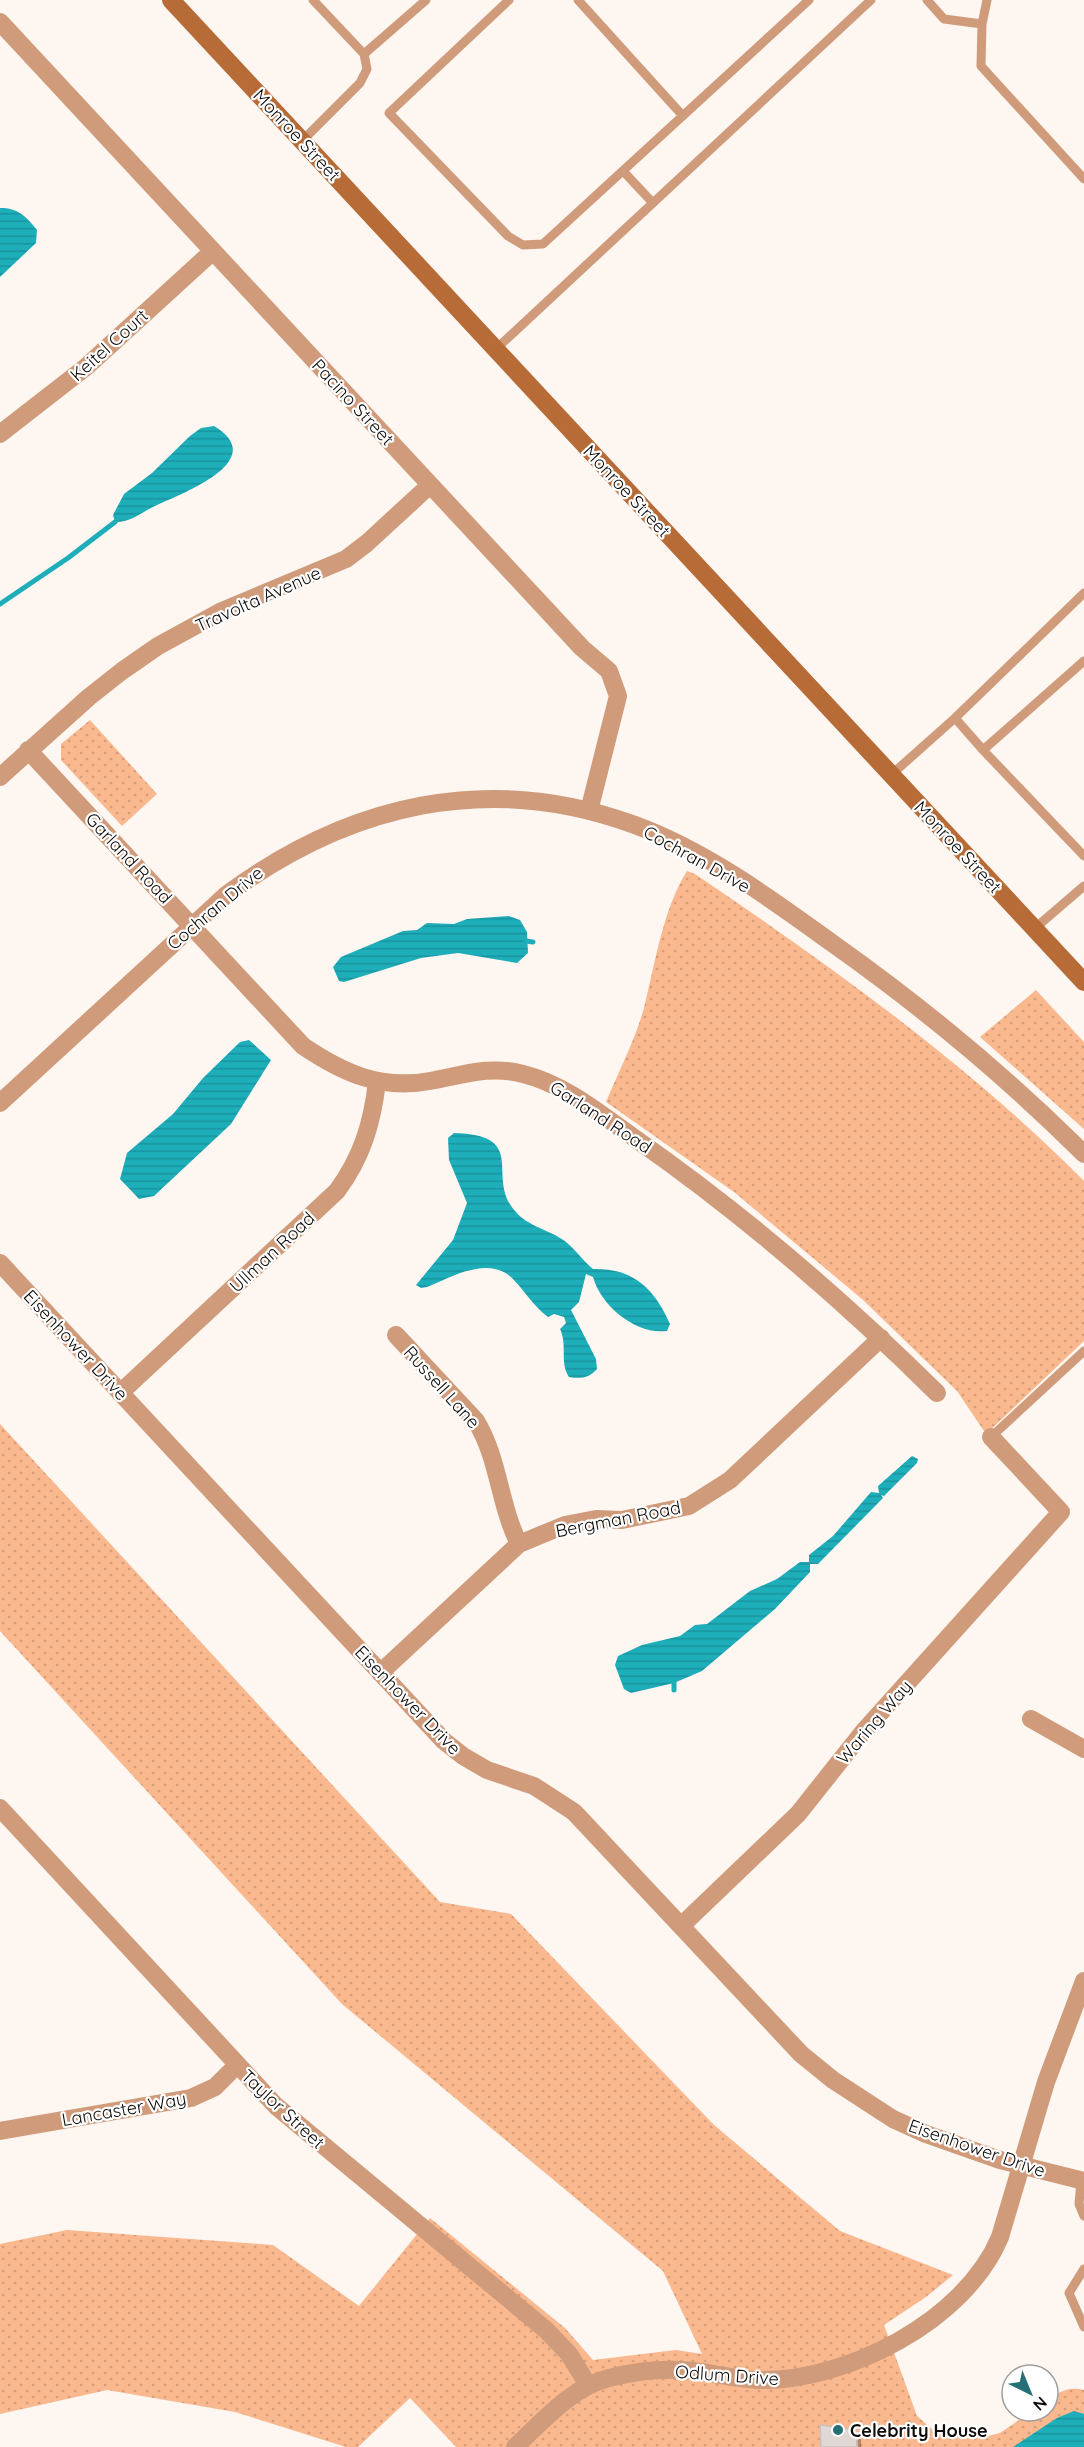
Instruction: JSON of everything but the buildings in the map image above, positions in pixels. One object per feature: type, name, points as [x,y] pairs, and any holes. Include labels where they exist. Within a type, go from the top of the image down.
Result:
[{"type":"main road","name":"Monroe Street","points":[[171,0],[1084,982]]},
{"type":"street","name":"Pacino Street","points":[[2,30],[213,251],[582,648],[609,671],[615,683],[617,707],[609,725],[589,811]]},
{"type":"street","name":"Keitel Court","points":[[0,434],[86,367],[213,251]]},
{"type":"street","name":"Travolta Avenue","points":[[0,777],[89,697],[158,646],[222,611],[346,559],[367,543],[430,485]]},
{"type":"street","name":"Garland Road","points":[[28,750],[303,1046],[326,1061],[376,1082],[429,1081],[484,1069],[524,1074],[564,1090],[689,1176],[773,1242],[881,1338],[937,1393]]},
{"type":"street","name":"Cochran Drive","points":[[0,1103],[191,926],[226,895],[267,865],[319,837],[359,821],[423,805],[473,799],[528,800],[589,811],[636,825],[692,851],[813,929],[873,971],[968,1047],[1084,1154]]},
{"type":"street","name":"Ullman Road","points":[[120,1393],[337,1191],[360,1153],[370,1127],[376,1082]]},
{"type":"street","name":"Eisenhower Drive","points":[[0,1263],[444,1741],[463,1756],[487,1770],[534,1786],[574,1812],[801,2054],[863,2101],[926,2134],[1020,2165],[1082,2181]]},
{"type":"street","name":"Russell Lane","points":[[396,1335],[476,1421],[492,1454],[505,1512],[519,1544]]},
{"type":"street","name":"Bergman Road","points":[[380,1673],[519,1544],[565,1525],[596,1519],[622,1520],[654,1515],[689,1506],[710,1495],[739,1472],[881,1338]]},
{"type":"street","name":"Waring Way","points":[[681,1926],[798,1814],[868,1726],[1062,1512],[991,1437]]},
{"type":"street","points":[[1031,1719],[1084,1749]]},
{"type":"street","name":"Taylor Street","points":[[0,1808],[237,2066],[293,2122],[559,2342],[588,2385]]},
{"type":"street","name":"Odlum Drive","points":[[515,2447],[588,2385],[630,2373],[663,2371],[682,2370],[737,2379],[780,2380],[823,2372],[884,2348],[944,2310],[979,2276],[990,2260],[1000,2237],[1020,2165],[1050,2073],[1084,1981]]},
{"type":"street","name":"Lancaster Way","points":[[0,2131],[191,2098],[215,2086],[237,2066]]},
{"type":"lane","points":[[302,141],[360,83],[367,69],[364,54],[313,0]]},
{"type":"lane","points":[[364,54],[426,0]]},
{"type":"lane","points":[[509,0],[389,113],[508,236],[524,245],[543,244],[809,0]]},
{"type":"lane","points":[[578,0],[683,116]]},
{"type":"lane","points":[[496,349],[871,0]]},
{"type":"lane","points":[[927,0],[944,19],[982,24]]},
{"type":"lane","points":[[987,0],[982,24],[981,66],[1084,179]]},
{"type":"lane","points":[[623,171],[652,203]]},
{"type":"lane","points":[[891,775],[955,718],[1084,593]]},
{"type":"lane","points":[[983,750],[1084,661]]},
{"type":"lane","points":[[955,718],[1084,856]]},
{"type":"lane","points":[[1034,929],[1084,886]]},
{"type":"lane","points":[[991,1437],[1084,1351]]},
{"type":"lane","points":[[1082,2181],[1079,2204],[1084,2216]]},
{"type":"lane","points":[[1084,2269],[1069,2293],[1084,2327]]},
{"type":"shaded area","points":[[90,720],[157,794],[122,826],[61,760],[61,744]]},
{"type":"shaded area","points":[[687,871],[695,874],[797,945],[897,1018],[993,1096],[1084,1181],[1084,1341],[986,1434],[957,1391],[862,1299],[734,1192],[606,1102],[640,1020],[666,919]]},
{"type":"shaded area","points":[[1036,990],[1084,1042],[1084,1129],[980,1037]]},
{"type":"shaded area","points":[[0,1424],[440,1902],[511,1914],[714,2125],[840,2231],[953,2275],[926,2297],[884,2325],[917,2416],[933,2430],[984,2437],[1000,2433],[1015,2423],[1060,2423],[1060,2392],[1079,2389],[1084,2390],[1084,2447],[456,2447],[410,2398],[358,2447],[346,2447],[235,2412],[107,2390],[0,2414],[0,2244],[67,2230],[273,2245],[359,2306],[430,2218],[565,2328],[593,2360],[676,2350],[702,2354],[663,2271],[342,2004],[0,1631]]},
{"type":"water","points":[[0,208],[12,209],[21,214],[37,230],[36,243],[0,277]]},
{"type":"water","points":[[214,426],[229,439],[233,451],[228,463],[217,474],[132,518],[115,522],[113,515],[124,494],[152,473],[190,436],[201,428]]},
{"type":"water","points":[[509,916],[520,920],[527,932],[528,953],[517,963],[458,953],[421,958],[344,982],[339,981],[333,967],[341,957],[403,931],[417,930],[427,923],[454,924],[467,919]]},
{"type":"water","points":[[249,1040],[271,1060],[231,1124],[154,1196],[139,1199],[120,1179],[127,1153],[173,1114],[203,1078],[240,1042]]},
{"type":"water","points":[[454,1133],[477,1136],[491,1141],[499,1150],[502,1160],[503,1185],[507,1198],[515,1211],[526,1221],[566,1242],[593,1269],[620,1272],[640,1283],[657,1300],[664,1311],[670,1324],[667,1331],[643,1328],[621,1316],[604,1298],[593,1277],[586,1274],[579,1302],[571,1310],[596,1359],[597,1369],[584,1377],[569,1377],[564,1366],[560,1329],[566,1323],[564,1317],[554,1314],[548,1317],[512,1278],[502,1271],[481,1268],[427,1287],[421,1288],[416,1285],[453,1240],[467,1203],[449,1160],[448,1138]]},
{"type":"water","points":[[912,1456],[918,1459],[917,1463],[884,1496],[881,1495],[883,1498],[818,1564],[810,1564],[810,1572],[775,1609],[702,1671],[674,1683],[631,1693],[624,1689],[615,1665],[618,1656],[642,1645],[680,1636],[695,1625],[707,1624],[750,1591],[777,1579],[800,1562],[809,1562],[809,1555],[833,1536],[871,1492],[879,1493],[878,1486]]},
{"type":"water","points":[[1074,2411],[1084,2414],[1084,2447],[1013,2447],[1049,2423],[1060,2423],[1060,2417]]},
{"type":"waterway","points":[[0,604],[68,558],[115,522]]},
{"type":"waterway","points":[[526,941],[533,942]]},
{"type":"waterway","points":[[674,1683],[674,1690]]},
{"type":"place","name":"Celebrity House","points":[[838,2430]]}]
